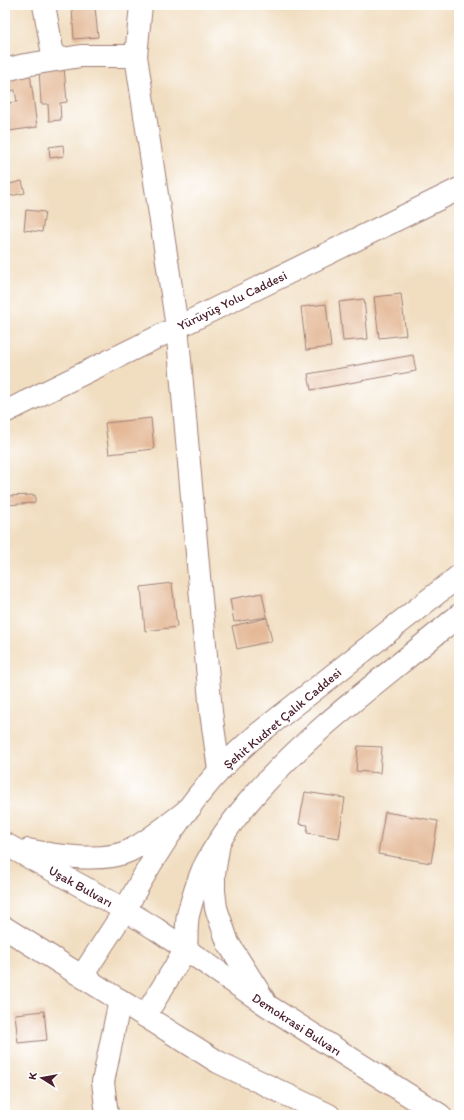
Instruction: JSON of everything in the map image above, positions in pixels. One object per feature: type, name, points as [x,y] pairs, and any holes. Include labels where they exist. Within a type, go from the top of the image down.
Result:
[{"type":"main road","points":[[44,5],[54,60]]},
{"type":"main road","points":[[141,5],[136,56],[177,327],[211,712],[219,770]]},
{"type":"main road","points":[[5,70],[25,65],[81,56],[136,56]]},
{"type":"main road","name":"Yürüyüş Yolu Caddesi","points":[[5,412],[459,189]]},
{"type":"main road","name":"Şehit Kudret Çalık Caddesi","points":[[82,976],[125,910],[141,878],[160,848],[219,770],[258,734],[459,576]]},
{"type":"main road","points":[[145,1016],[186,948],[188,916],[203,871],[212,851],[233,821],[287,759],[339,713],[459,615]]},
{"type":"main road","points":[[6,844],[44,853],[66,856],[110,856],[127,851],[146,840],[190,808]]},
{"type":"main road","points":[[219,842],[214,874],[216,908],[228,943],[268,1006]]},
{"type":"main road","name":"Uşak Bulvarı","points":[[6,844],[125,910],[156,929]]},
{"type":"main road","points":[[5,928],[218,1062],[329,1115]]},
{"type":"main road","name":"Demokrasi Bulvarı","points":[[156,929],[186,948],[268,1006],[440,1115]]},
{"type":"main road","points":[[107,1115],[104,1082],[120,1000]]},
{"type":"building","points":[[95,7],[98,37],[74,39],[72,9]]},
{"type":"building","points":[[64,67],[67,102],[60,103],[61,120],[49,121],[48,104],[41,104],[39,69]]},
{"type":"building","points":[[30,73],[37,127],[9,131],[6,103],[17,102],[15,90],[5,92],[5,77]]},
{"type":"building","points":[[63,145],[64,156],[50,158],[49,147]]},
{"type":"building","points":[[22,181],[25,193],[5,197],[5,185]]},
{"type":"building","points":[[26,210],[45,212],[42,232],[24,230]]},
{"type":"building","points":[[401,294],[406,335],[379,338],[374,297]]},
{"type":"building","points":[[364,299],[368,339],[343,341],[339,302]]},
{"type":"building","points":[[326,304],[331,347],[306,350],[301,307]]},
{"type":"building","points":[[413,355],[416,371],[311,390],[308,374]]},
{"type":"building","points":[[151,418],[154,449],[109,454],[105,423]]},
{"type":"building","points":[[35,495],[35,503],[5,505],[5,496]]},
{"type":"building","points":[[172,583],[177,627],[145,631],[141,587]]},
{"type":"building","points":[[262,593],[267,617],[234,622],[230,599]]},
{"type":"building","points":[[267,618],[272,641],[237,649],[232,626]]},
{"type":"building","points":[[358,746],[382,747],[380,773],[356,771]]},
{"type":"building","points":[[305,792],[345,798],[339,838],[307,833],[308,825],[299,824]]},
{"type":"building","points":[[385,812],[438,821],[431,863],[378,854]]},
{"type":"building","points":[[44,1011],[47,1040],[18,1043],[15,1014]]}]
